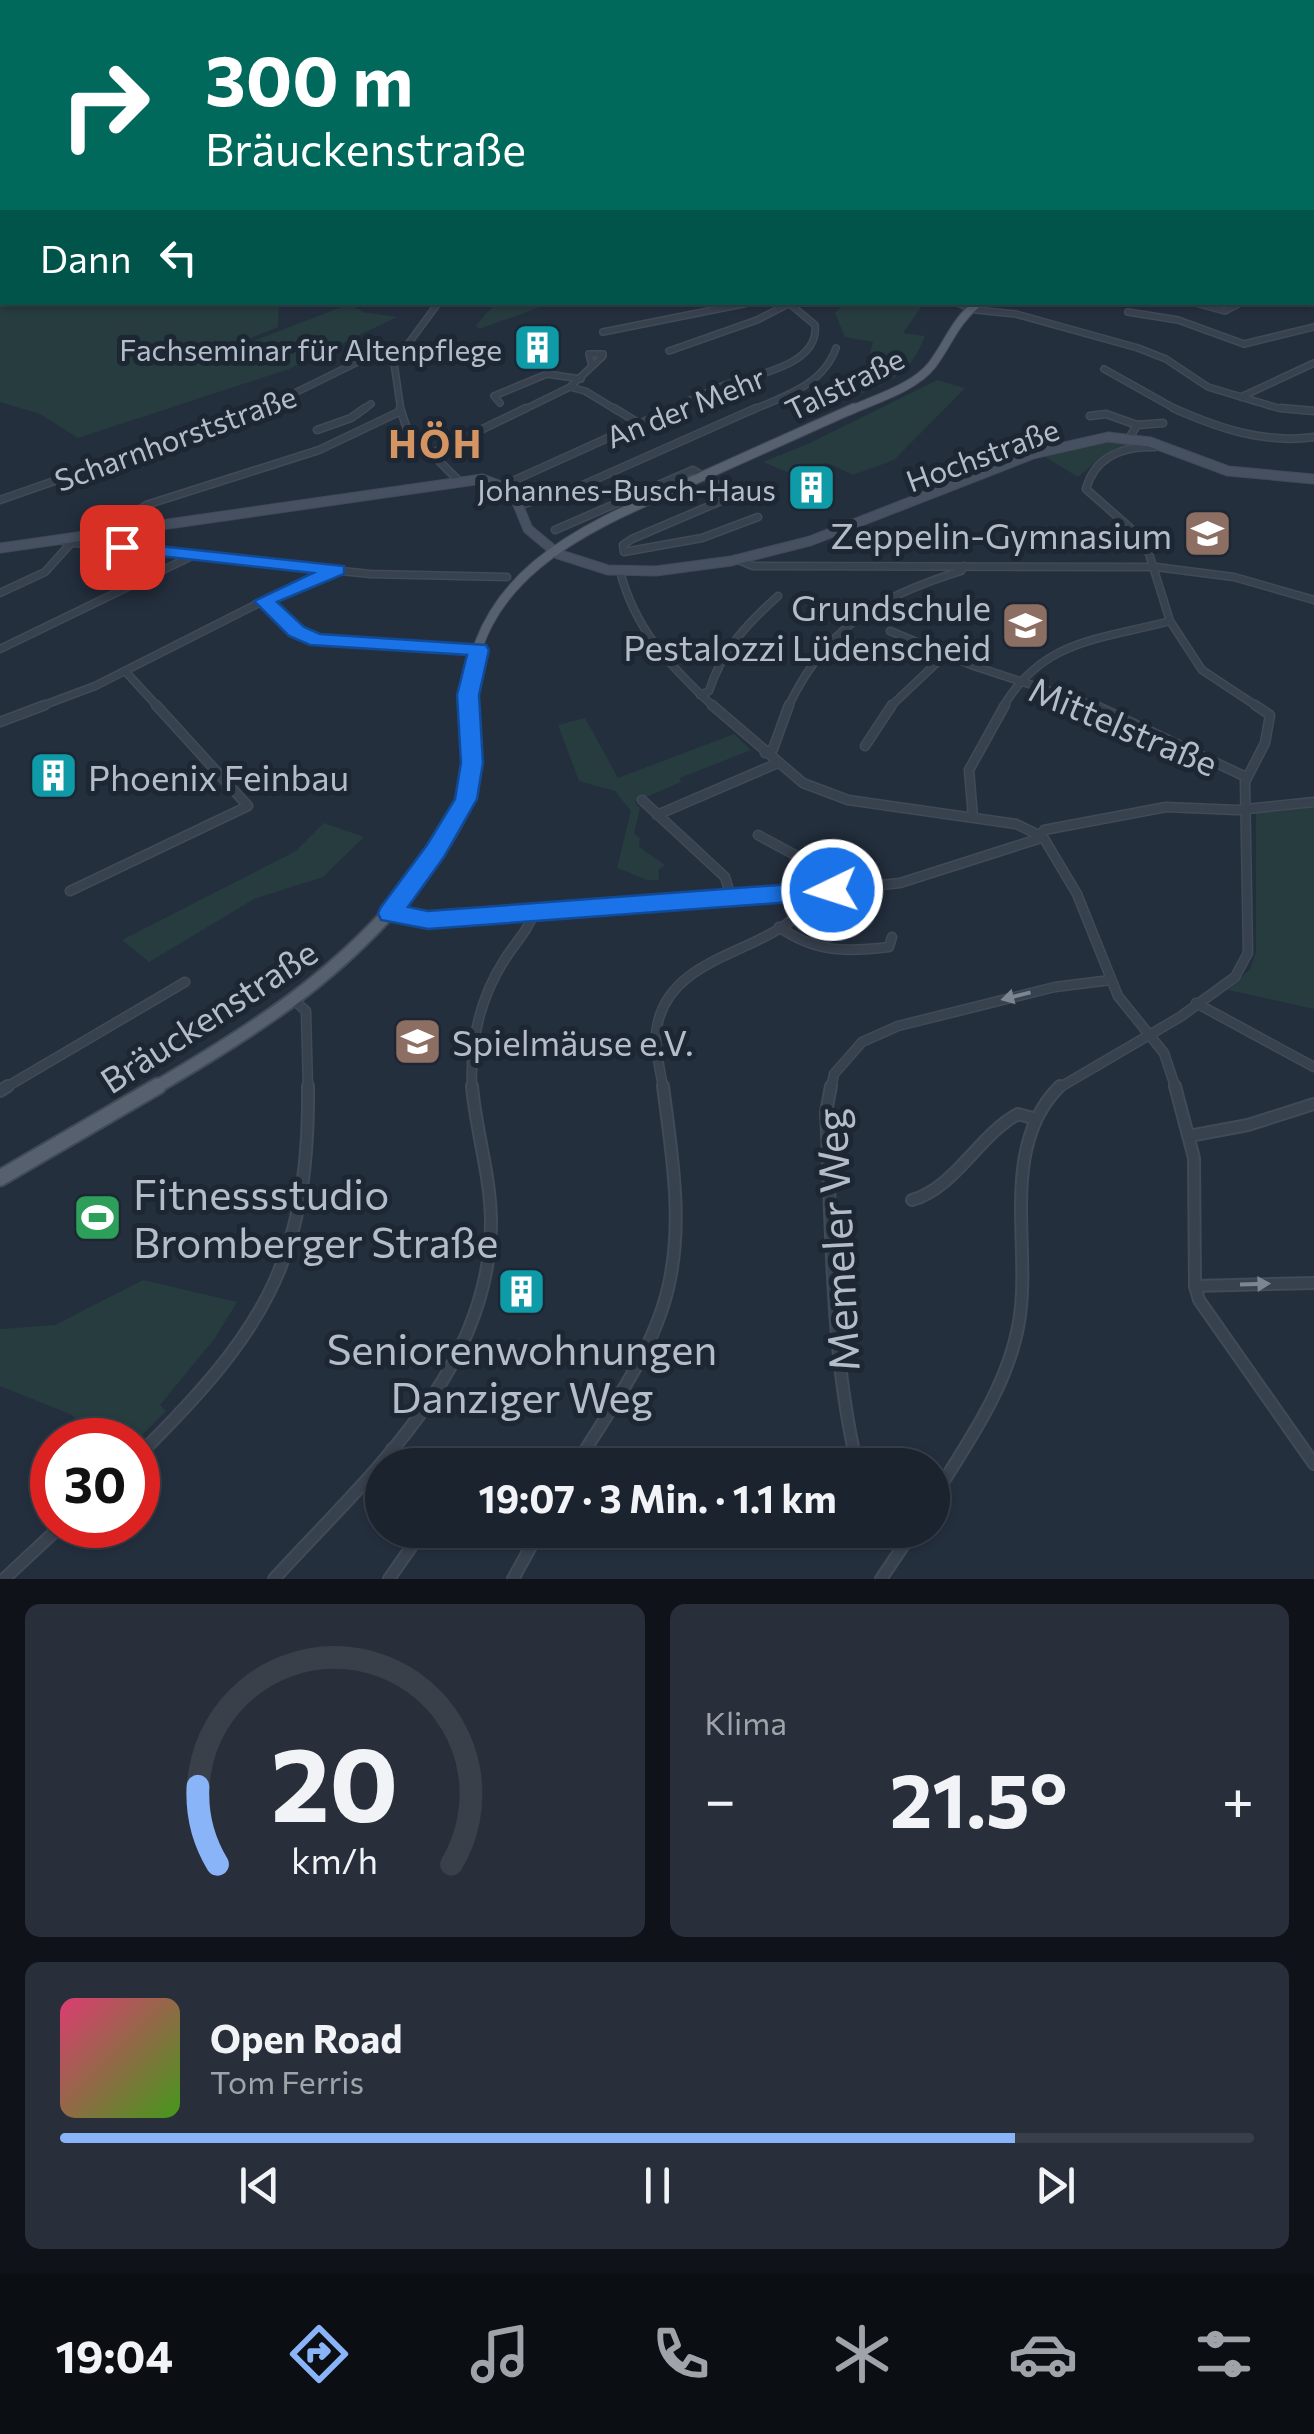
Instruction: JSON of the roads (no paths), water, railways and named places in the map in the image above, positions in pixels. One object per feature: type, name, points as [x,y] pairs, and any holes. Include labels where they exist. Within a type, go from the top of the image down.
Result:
[{"type":"main road","name":"Talstraße","points":[[551,551],[592,525],[904,386],[930,368],[949,332],[974,305]]},
{"type":"main road","name":"Hochstraße","points":[[551,551],[594,567],[620,571],[662,570],[736,559],[886,514],[1033,454],[1092,440],[1130,436],[1230,471],[1314,479]]},
{"type":"main road","points":[[0,548],[482,479],[506,484],[515,491],[526,527],[551,551]]},
{"type":"main road","name":"Bräuckenstraße","points":[[0,1178],[296,1002],[345,963],[390,913],[435,851],[466,799],[472,763],[468,695],[478,650],[514,587],[551,551]]},
{"type":"street","points":[[436,305],[394,363],[407,430],[459,481]]},
{"type":"street","points":[[602,332],[683,320],[740,305]]},
{"type":"street","points":[[669,351],[786,305]]},
{"type":"street","name":"An der Mehr","points":[[506,484],[723,386],[788,365],[812,344],[816,328],[793,305]]},
{"type":"street","points":[[962,305],[1016,314],[1138,348],[1160,356],[1204,386],[1278,408],[1314,411]]},
{"type":"street","points":[[1203,305],[1225,311],[1236,305]]},
{"type":"street","points":[[1128,312],[1178,320],[1244,344],[1314,327]]},
{"type":"street","name":"Scharnhorststraße","points":[[0,500],[247,416],[384,349],[403,346]]},
{"type":"street","points":[[520,505],[581,486],[804,388],[829,368],[836,348]]},
{"type":"street","points":[[1240,397],[1314,363]]},
{"type":"street","points":[[431,454],[570,387],[592,366]]},
{"type":"street","points":[[1104,369],[1125,387],[1242,434],[1280,441],[1314,437]]},
{"type":"street","points":[[500,403],[494,396],[544,372],[564,371],[580,380]]},
{"type":"street","points":[[570,387],[585,391],[640,424]]},
{"type":"street","points":[[317,430],[351,418],[371,404]]},
{"type":"street","points":[[126,530],[130,517],[146,505],[319,450],[401,411]]},
{"type":"street","points":[[1090,416],[1106,414],[1137,425],[1163,423]]},
{"type":"street","points":[[351,418],[370,427]]},
{"type":"street","points":[[1130,436],[1137,425]]},
{"type":"street","points":[[950,1470],[986,1411],[1014,1344],[1022,1296],[1023,1166],[1036,1120],[1056,1090],[1151,1036],[1235,977],[1246,960],[1246,777],[1266,743],[1269,712],[1204,672],[1170,621],[1146,540],[1086,488],[1094,467],[1110,454],[1131,447],[1164,447]]},
{"type":"street","name":"Talstraße","points":[[555,530],[693,470],[703,475]]},
{"type":"street","points":[[703,475],[734,495],[756,501]]},
{"type":"street","points":[[734,495],[632,538],[623,544],[624,552],[702,538],[758,517]]},
{"type":"street","points":[[56,540],[417,577],[507,577]]},
{"type":"street","points":[[0,594],[44,572],[72,542]]},
{"type":"street","points":[[0,650],[195,555]]},
{"type":"street","points":[[736,559],[753,566],[1156,567],[1234,577],[1314,600]]},
{"type":"street","points":[[765,753],[773,749],[796,686],[830,639],[874,603],[902,588],[965,565]]},
{"type":"street","points":[[0,722],[46,707],[264,601],[337,570]]},
{"type":"street","points":[[620,571],[623,592],[644,634],[700,695],[804,784],[848,800],[1029,826],[1040,836],[1077,894],[1124,1007],[1151,1036],[1172,1073],[1189,1136],[1197,1190],[1195,1286],[1212,1324],[1314,1464]]},
{"type":"street","points":[[700,695],[710,691],[715,669],[732,640],[778,596]]},
{"type":"street","points":[[264,601],[296,632],[317,640],[478,650]]},
{"type":"street","points":[[973,816],[969,770],[973,758],[1019,680],[1055,652],[1170,621]]},
{"type":"street","name":"Mittelstraße","points":[[890,631],[1086,701],[1246,777]]},
{"type":"street","points":[[865,746],[897,697],[946,654]]},
{"type":"street","points":[[70,891],[248,806],[125,670]]},
{"type":"street","points":[[657,816],[778,764]]},
{"type":"street","points":[[642,800],[725,877],[731,897]]},
{"type":"street","points":[[390,913],[428,920],[900,884],[1040,836],[1044,830],[1146,809],[1248,809],[1314,802]]},
{"type":"street","points":[[758,835],[810,863],[819,891]]},
{"type":"street","points":[[586,1448],[645,1342],[669,1283],[676,1220],[656,1029],[660,1008],[682,978],[808,908],[819,891]]},
{"type":"street","points":[[393,1448],[421,1415],[452,1366],[482,1294],[491,1223],[471,1090],[472,1043],[495,975],[534,912]]},
{"type":"street","points":[[779,926],[805,945],[826,952],[890,946],[894,944],[892,936]]},
{"type":"street","name":"Memeler Weg","points":[[853,1448],[845,1414],[838,1329],[826,1112],[834,1074],[862,1042],[898,1026],[1054,987],[1111,980]]},
{"type":"street","points":[[0,1091],[185,982]]},
{"type":"street","points":[[160,1435],[240,1341],[286,1261],[304,1190],[306,1161],[307,1018],[306,1011],[296,1002]]},
{"type":"street","points":[[1196,1003],[1314,1067]]},
{"type":"street","points":[[1189,1136],[1248,1125],[1314,1104]]},
{"type":"street","points":[[912,1200],[930,1195],[987,1132],[1018,1114],[1036,1120]]},
{"type":"street","points":[[1195,1286],[1314,1283]]},
{"type":"street","points":[[274,1579],[365,1479]]},
{"type":"street","points":[[4,1579],[37,1548]]},
{"type":"street","points":[[389,1579],[411,1548]]},
{"type":"street","points":[[513,1579],[530,1548]]},
{"type":"street","points":[[881,1579],[899,1548]]},
{"type":"place","name":"Fachseminar für Altenpflege","points":[[537,348]]},
{"type":"place","name":"Johannes-Busch-Haus","points":[[811,488]]},
{"type":"place","name":"Zeppelin-Gymnasium","points":[[1207,534]]},
{"type":"place","name":"Grundschule Pestalozzi Lüdenscheid","points":[[1026,626]]},
{"type":"place","name":"Phoenix Feinbau","points":[[53,776]]},
{"type":"place","name":"Spielmäuse e.V.","points":[[417,1041]]},
{"type":"place","name":"Fitnessstudio Bromberger Straße","points":[[98,1217]]},
{"type":"place","name":"Seniorenwohnungen Danziger Weg","points":[[522,1292]]},
{"type":"district","name":"HÖH","points":[[436,442]]}]
